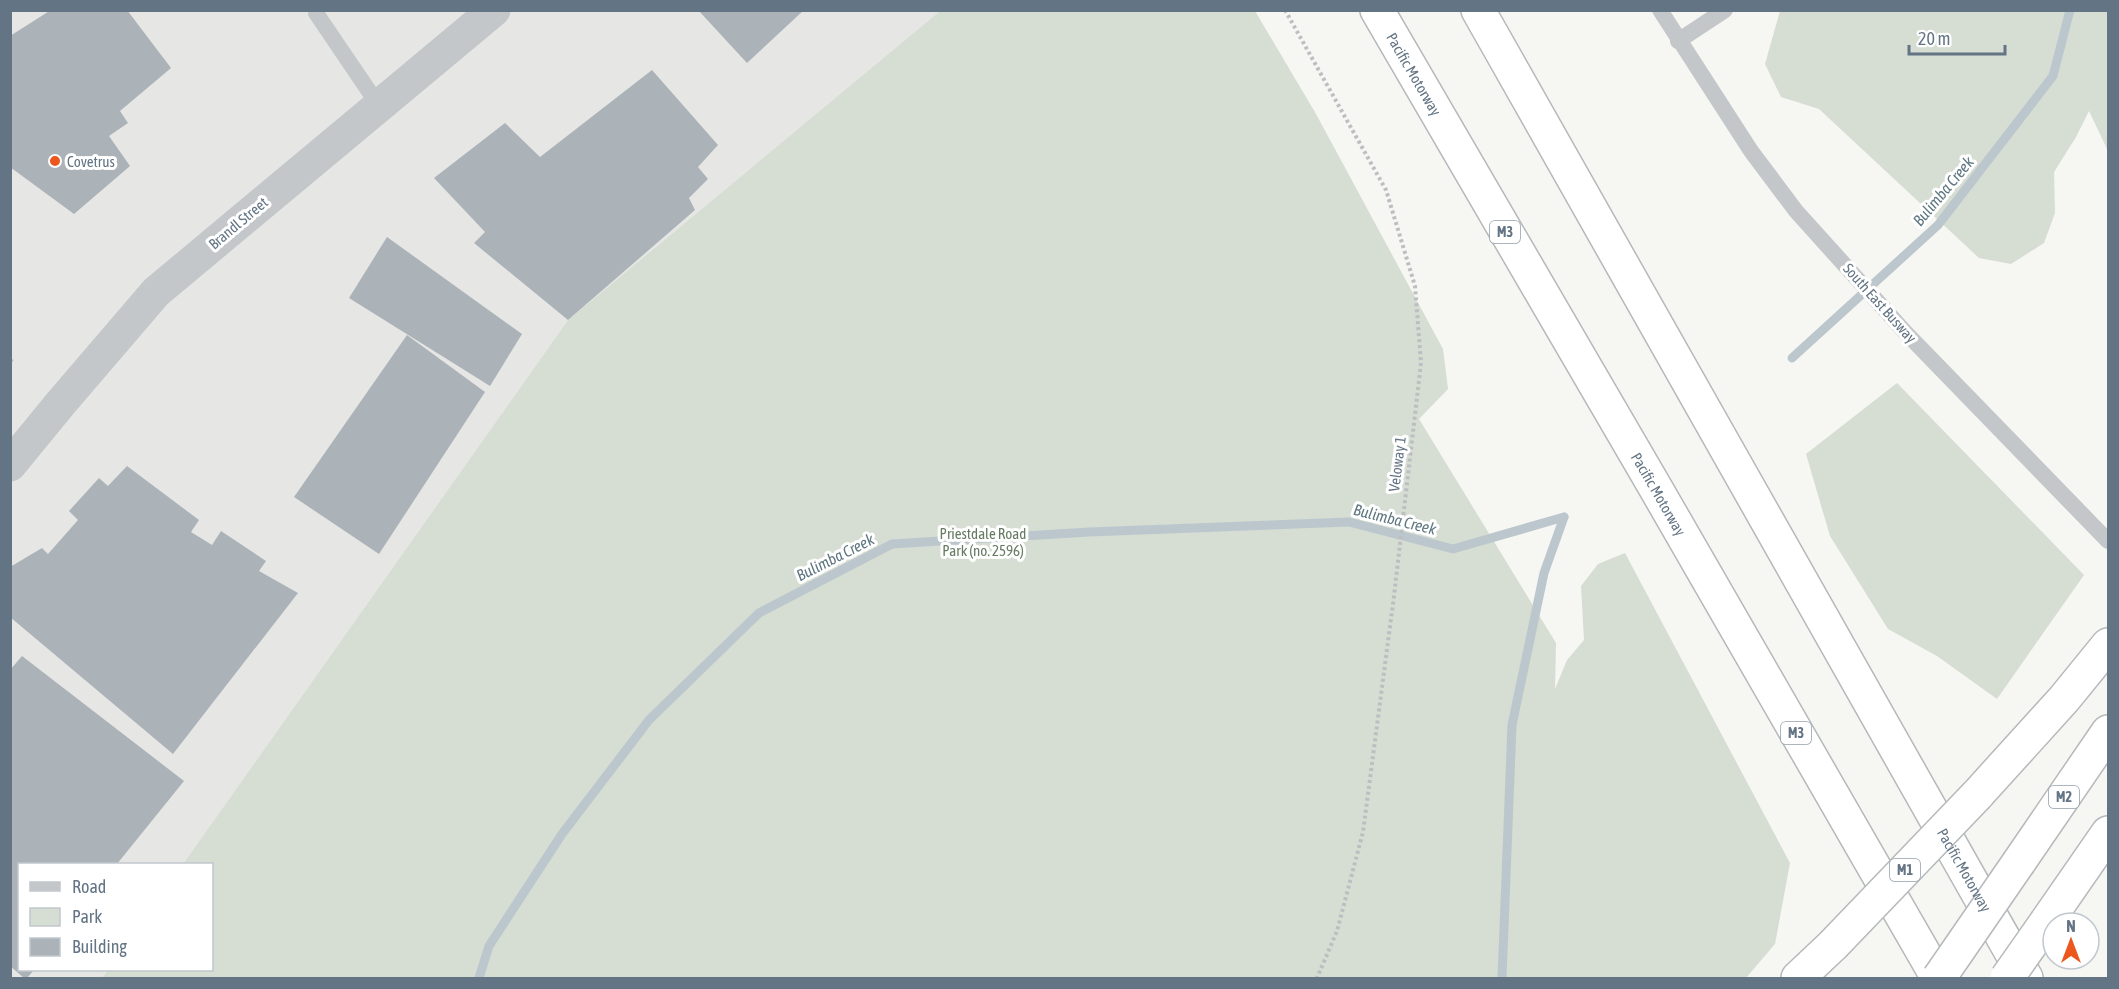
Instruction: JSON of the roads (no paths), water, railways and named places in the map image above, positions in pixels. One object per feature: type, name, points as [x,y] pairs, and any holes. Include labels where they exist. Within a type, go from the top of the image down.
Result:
[{"type":"highway","name":"Pacific Motorway","points":[[1377,10],[1938,978]]},
{"type":"highway","name":"Pacific Motorway","points":[[1478,10],[2026,978]]},
{"type":"highway","name":"M1","points":[[1798,978],[1833,945],[1977,795],[2064,699],[2109,645]]},
{"type":"highway","name":"M2","points":[[1938,978],[2109,732]]},
{"type":"highway","points":[[2007,978],[2109,833]]},
{"type":"street","name":"Brandl Street","points":[[10,465],[156,292],[494,10]]},
{"type":"lane","name":"South East Busway","points":[[1660,10],[1751,151],[1796,211],[1906,333],[2109,541]]},
{"type":"lane","points":[[1678,41],[1725,10]]},
{"type":"lane","points":[[316,13],[379,106]]},
{"type":"waterway","name":"Bulimba Creek","points":[[1792,358],[1938,225],[2053,76],[2070,10]]},
{"type":"waterway","name":"Bulimba Creek","points":[[479,978],[489,946],[562,834],[649,720],[759,613],[892,544],[1089,532],[1349,522],[1453,549],[1564,517]]},
{"type":"waterway","points":[[1502,978],[1512,725],[1544,573],[1564,517]]},
{"type":"place","name":"Covetrus","points":[[55,161]]},
{"type":"park label","name":"Priestdale Road Park (no. 2596)","points":[[983,542]]}]
